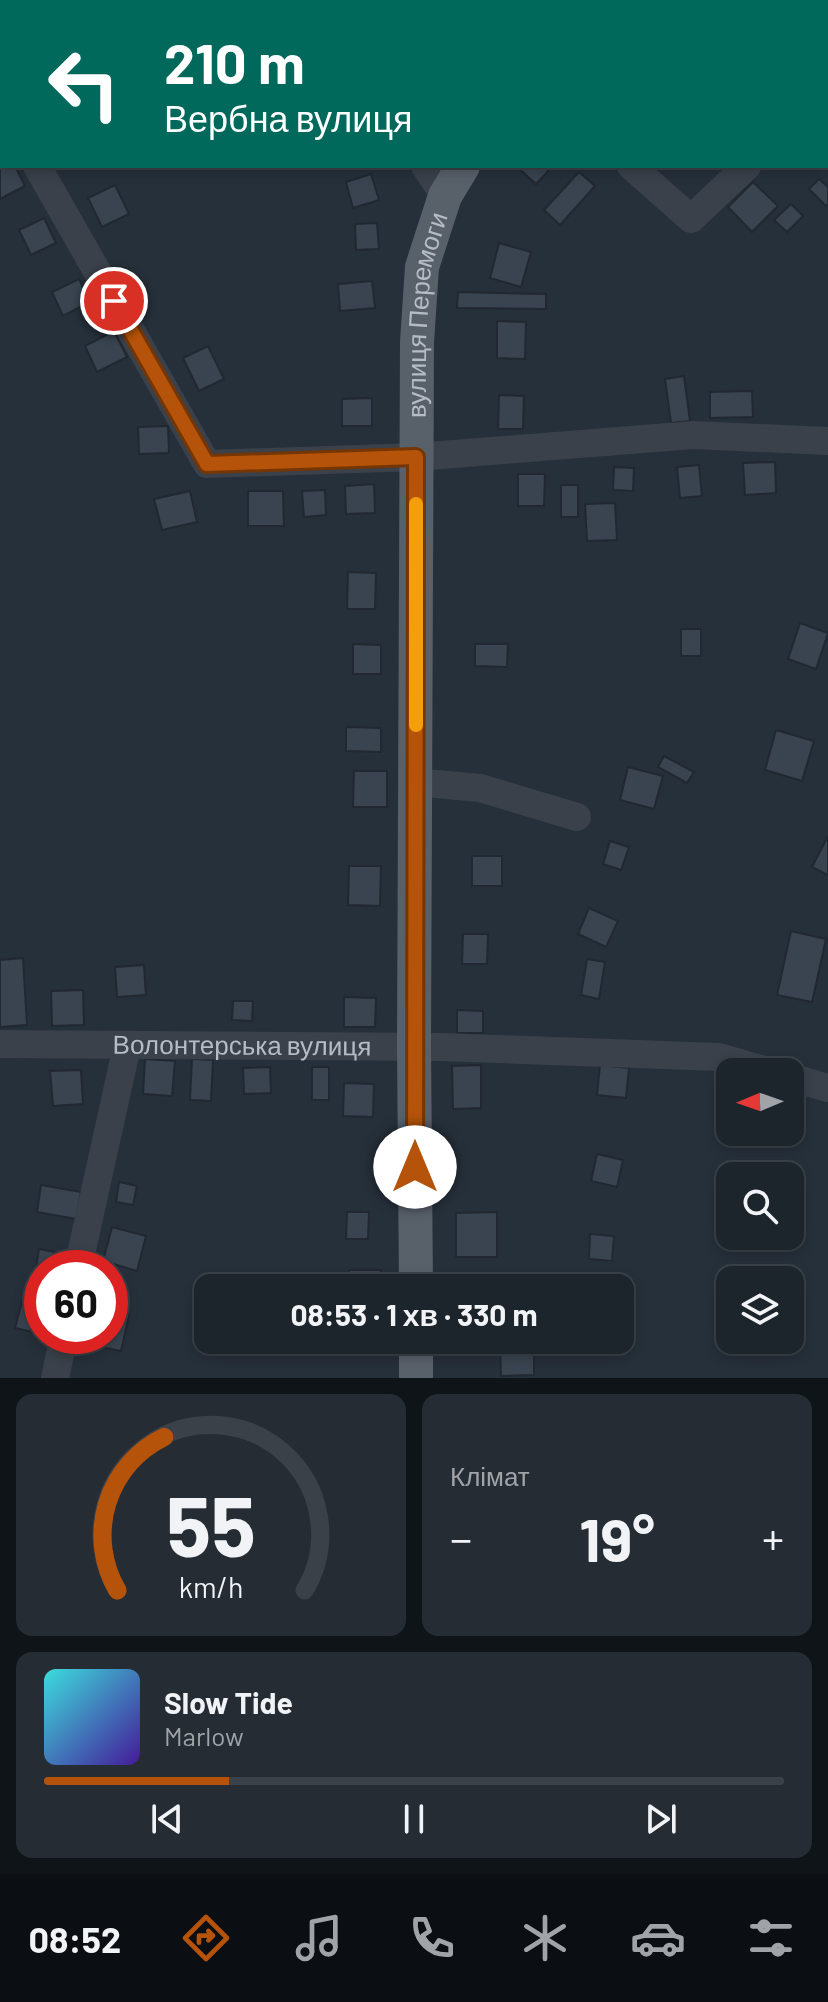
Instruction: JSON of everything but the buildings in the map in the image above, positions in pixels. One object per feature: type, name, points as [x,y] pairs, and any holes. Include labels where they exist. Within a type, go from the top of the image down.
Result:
[{"type":"main road","name":"вулиця Перемоги","points":[[416,1274],[417,342],[422,267],[445,196],[462,168]]},
{"type":"main road","points":[[416,1354],[416,1378]]},
{"type":"street","points":[[38,168],[207,464],[416,457],[693,435],[828,441]]},
{"type":"street","points":[[426,168],[445,196]]},
{"type":"street","points":[[633,168],[691,219],[745,168]]},
{"type":"street","points":[[415,782],[480,788],[577,817]]},
{"type":"street","name":"Волонтерська вулиця","points":[[0,1044],[414,1046],[722,1058]]},
{"type":"street","points":[[82,1250],[127,1046]]},
{"type":"street","points":[[804,1081],[828,1088]]},
{"type":"street","points":[[55,1378],[60,1354]]},
{"type":"slow traffic","points":[[416,504],[416,725]]},
{"type":"route","points":[[114,301],[207,464],[416,457],[415,1167]]}]
